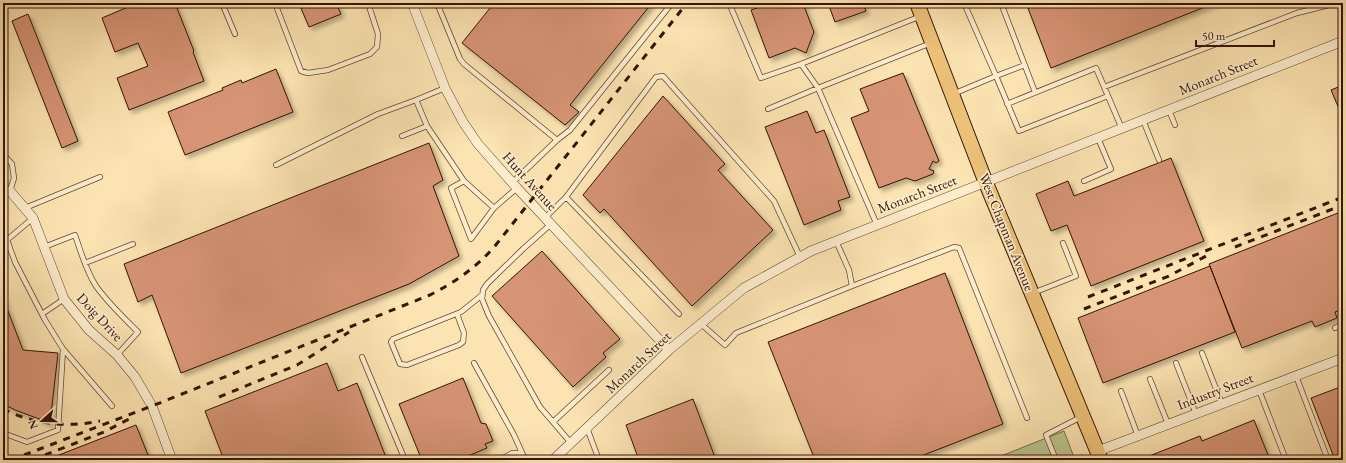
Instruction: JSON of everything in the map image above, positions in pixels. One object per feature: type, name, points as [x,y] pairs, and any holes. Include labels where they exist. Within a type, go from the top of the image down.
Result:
[{"type":"main road","name":"West Chapman Avenue","points":[[920,9],[986,182],[1099,456]]},
{"type":"street","name":"Hunt Avenue","points":[[412,3],[445,88],[463,122],[478,144],[514,186],[669,350]]},
{"type":"street","name":"Monarch Street","points":[[554,460],[669,350],[744,288],[800,257],[836,241],[1343,41]]},
{"type":"street","name":"Doig Drive","points":[[10,191],[33,218],[64,299],[89,330],[117,355],[135,377],[152,406],[172,460]]},
{"type":"street","name":"Industry Street","points":[[1099,456],[1138,436],[1343,358]]},
{"type":"lane","points":[[222,3],[235,34]]},
{"type":"lane","points":[[275,3],[301,71],[308,73],[328,70],[370,54],[377,47],[378,34],[368,3]]},
{"type":"lane","points":[[437,3],[460,59],[464,64],[557,140]]},
{"type":"lane","points":[[464,181],[451,188],[470,239],[494,208],[514,186],[557,140],[570,130],[672,3]]},
{"type":"lane","points":[[729,3],[761,78],[801,64],[920,9]]},
{"type":"lane","points":[[964,3],[1019,131],[1108,96]]},
{"type":"lane","points":[[1001,3],[1035,92]]},
{"type":"lane","points":[[1104,87],[1297,13],[1337,3]]},
{"type":"lane","points":[[768,109],[933,43]]},
{"type":"lane","points":[[801,64],[818,88],[877,225]]},
{"type":"lane","points":[[952,94],[1025,65]]},
{"type":"lane","points":[[1007,104],[1096,68],[1122,129]]},
{"type":"lane","points":[[571,443],[540,407],[490,316],[482,299],[483,290],[487,284],[523,249],[548,221],[656,77],[663,76],[774,201],[800,257]]},
{"type":"lane","points":[[276,165],[378,114],[445,88]]},
{"type":"lane","points":[[416,100],[427,126],[464,181],[494,208]]},
{"type":"lane","points":[[1169,110],[1175,125]]},
{"type":"lane","points":[[1143,120],[1159,160]]},
{"type":"lane","points":[[402,136],[427,126]]},
{"type":"lane","points":[[1084,181],[1111,169],[1098,138]]},
{"type":"lane","points":[[3,154],[12,164],[14,178],[10,191]]},
{"type":"lane","points":[[25,208],[100,177]]},
{"type":"lane","points":[[566,197],[679,314]]},
{"type":"lane","points":[[7,240],[33,218]]},
{"type":"lane","points":[[3,229],[15,262],[42,314],[63,349],[112,406]]},
{"type":"lane","points":[[44,247],[75,235],[85,263],[96,285],[114,308],[138,332],[117,355]]},
{"type":"lane","points":[[836,241],[849,270],[852,286]]},
{"type":"lane","points":[[1032,293],[1076,276],[1063,243]]},
{"type":"lane","points":[[85,263],[133,244]]},
{"type":"lane","points":[[701,324],[725,345],[736,333],[954,247],[959,248],[1027,418]]},
{"type":"lane","points":[[456,314],[464,333],[463,342],[459,346],[407,365],[400,364],[392,346],[391,342],[393,339],[456,314],[482,295]]},
{"type":"lane","points":[[42,314],[64,299]]},
{"type":"lane","points":[[1335,328],[1343,324]]},
{"type":"lane","points":[[3,433],[27,442],[58,430],[63,349]]},
{"type":"lane","points":[[1202,353],[1222,404]]},
{"type":"lane","points":[[362,357],[405,460]]},
{"type":"lane","points":[[1176,363],[1196,414]]},
{"type":"lane","points":[[474,364],[514,435],[523,455],[528,460]]},
{"type":"lane","points":[[553,422],[609,370]]},
{"type":"lane","points":[[1296,376],[1328,460]]},
{"type":"lane","points":[[1150,379],[1168,424]]},
{"type":"lane","points":[[1259,390],[1286,460]]},
{"type":"lane","points":[[1120,392],[1138,436]]},
{"type":"lane","points":[[1056,460],[1046,435],[1083,416]]},
{"type":"lane","points":[[587,428],[598,460]]},
{"type":"lane","points":[[500,460],[512,453],[520,453],[523,455]]},
{"type":"green space","points":[[1064,431],[1075,460],[991,460]]},
{"type":"building","points":[[135,3],[175,3],[204,81],[129,110],[117,78],[148,66],[138,43],[115,52],[102,18]]},
{"type":"building","points":[[301,3],[336,3],[341,14],[309,27],[300,6]]},
{"type":"building","points":[[494,3],[652,3],[570,105],[579,112],[565,125],[462,43]]},
{"type":"building","points":[[759,3],[810,3],[804,6],[814,32],[806,53],[795,48],[769,58],[751,10],[760,7]]},
{"type":"building","points":[[828,3],[863,3],[866,11],[835,22]]},
{"type":"building","points":[[1026,3],[1215,3],[1051,68]]},
{"type":"building","points":[[28,14],[78,141],[62,148],[12,21]]},
{"type":"building","points":[[276,69],[293,112],[185,155],[168,112],[223,90],[222,88],[241,80],[242,83]]},
{"type":"building","points":[[903,73],[939,161],[936,163],[933,161],[929,169],[934,171],[933,174],[915,181],[906,178],[879,188],[851,118],[869,111],[860,89]]},
{"type":"building","points":[[1343,85],[1343,118],[1331,90]]},
{"type":"building","points":[[663,96],[725,164],[718,170],[773,230],[692,306],[604,209],[600,213],[583,195]]},
{"type":"building","points":[[807,111],[816,133],[824,130],[850,197],[838,201],[841,210],[804,225],[765,127]]},
{"type":"building","points":[[429,143],[443,180],[433,186],[459,256],[409,284],[181,373],[152,295],[138,302],[124,264]]},
{"type":"building","points":[[1171,158],[1204,241],[1091,286],[1067,225],[1051,231],[1036,194],[1068,181],[1074,196]]},
{"type":"building","points":[[1343,211],[1343,309],[1335,312],[1337,318],[1315,327],[1312,321],[1242,348],[1209,264]]},
{"type":"building","points":[[542,251],[620,339],[603,353],[606,357],[573,387],[492,296]]},
{"type":"building","points":[[1210,266],[1235,332],[1103,383],[1078,318]]},
{"type":"building","points":[[945,273],[1003,424],[911,460],[815,460],[768,342]]},
{"type":"building","points":[[3,298],[23,350],[58,353],[50,423],[3,404]]},
{"type":"building","points":[[327,363],[338,391],[357,383],[387,460],[224,460],[205,411]]},
{"type":"building","points":[[463,378],[481,423],[486,424],[493,441],[485,444],[487,448],[461,459],[462,460],[426,460],[424,457],[421,458],[399,404]]},
{"type":"building","points":[[1343,386],[1343,460],[1335,460],[1311,398]]},
{"type":"building","points":[[693,399],[716,460],[639,460],[626,425]]},
{"type":"building","points":[[1254,420],[1270,460],[1139,460],[1200,436],[1202,441]]},
{"type":"building","points":[[136,425],[150,460],[46,460]]},
{"type":"railway","points":[[11,460],[152,406],[430,295],[457,280],[473,268],[495,246],[687,3]]},
{"type":"railway","points":[[1088,297],[1343,197]]},
{"type":"railway","points":[[1235,247],[1343,205]]},
{"type":"railway","points":[[1084,309],[1169,276],[1208,255]]},
{"type":"railway","points":[[219,397],[297,365],[349,332]]},
{"type":"railway","points":[[3,409],[26,418],[50,423],[75,424],[100,421]]},
{"type":"railway","points":[[32,460],[104,432],[131,418]]}]
